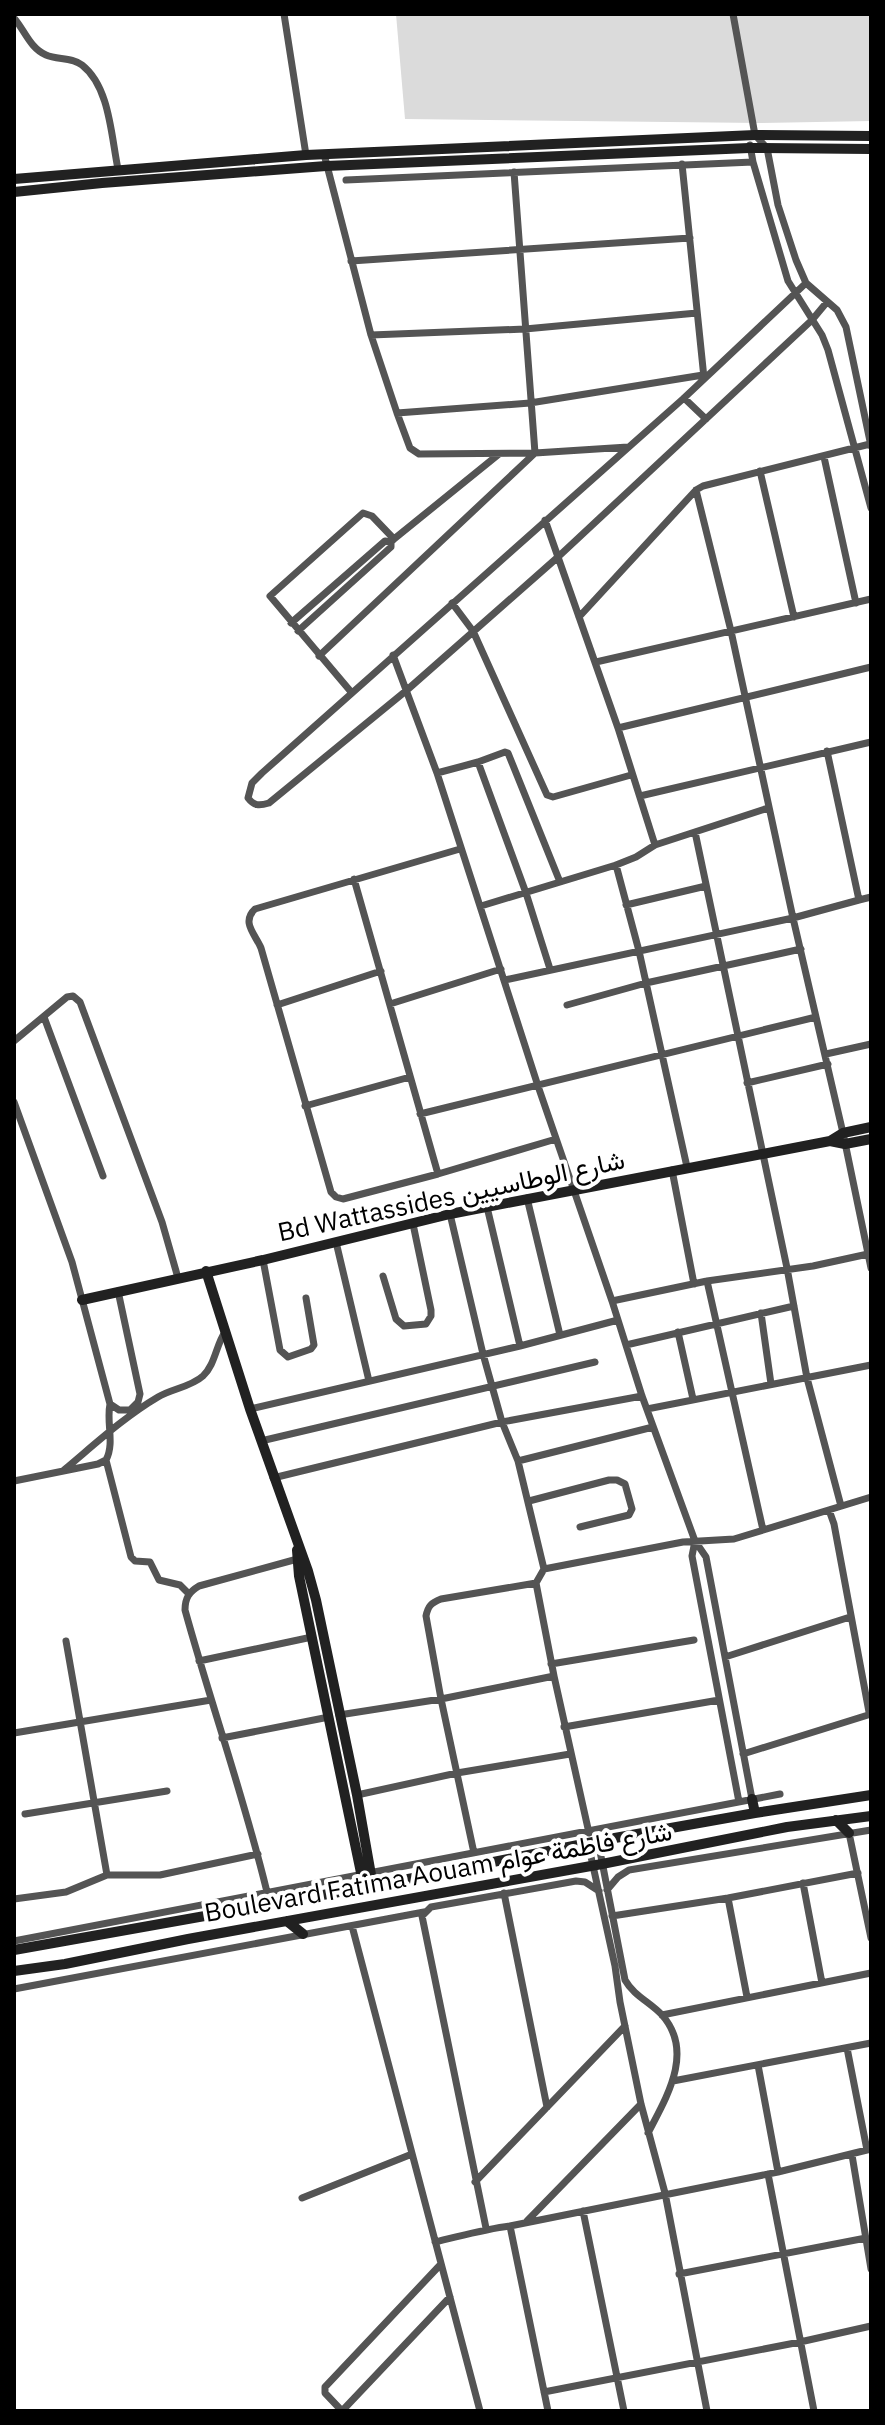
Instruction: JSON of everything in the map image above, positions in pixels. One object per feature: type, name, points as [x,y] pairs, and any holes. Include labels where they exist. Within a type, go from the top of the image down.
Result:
[{"type":"street","points":[[284,14],[306,155]]},
{"type":"street","points":[[579,617],[696,490],[708,484],[871,445],[846,327],[837,310],[806,283],[786,233],[767,148],[755,135],[733,14]]},
{"type":"street","points":[[14,18],[37,50],[80,64],[94,80],[102,96],[118,169]]},
{"type":"street","points":[[755,135],[749,148],[777,249],[794,294],[828,350],[871,508]]},
{"type":"street","points":[[14,192],[325,160],[755,135],[871,136]]},
{"type":"street","points":[[14,179],[306,155],[325,160],[749,148],[871,149]]},
{"type":"street","points":[[325,160],[371,335],[410,448],[415,453],[535,453],[630,447]]},
{"type":"street","points":[[346,180],[753,162]]},
{"type":"street","points":[[682,164],[704,378]]},
{"type":"street","points":[[514,172],[535,453]]},
{"type":"street","points":[[351,261],[690,238]]},
{"type":"street","points":[[806,283],[630,447],[252,783],[248,798],[252,803],[261,806],[269,803],[407,690],[558,557],[812,320],[827,302]]},
{"type":"street","points":[[371,335],[525,329],[697,313]]},
{"type":"street","points":[[397,413],[530,403],[704,378]]},
{"type":"street","points":[[684,398],[706,419]]},
{"type":"street","points":[[319,656],[535,453]]},
{"type":"street","points":[[291,623],[385,541],[393,540],[499,454]]},
{"type":"street","points":[[824,457],[856,603]]},
{"type":"street","points":[[760,471],[794,617]]},
{"type":"street","points":[[696,490],[731,631],[871,1268]]},
{"type":"street","points":[[352,693],[270,599],[272,593],[363,513],[372,516],[393,540]]},
{"type":"street","points":[[545,520],[596,662],[655,845]]},
{"type":"street","points":[[298,631],[391,547],[393,540]]},
{"type":"street","points":[[596,662],[871,599]]},
{"type":"street","points":[[452,603],[473,631],[547,795],[553,797],[631,775]]},
{"type":"street","points":[[393,655],[437,773],[642,1396],[695,1541],[706,1557],[755,1813]]},
{"type":"street","points":[[618,728],[871,667]]},
{"type":"street","points":[[640,796],[871,742]]},
{"type":"street","points":[[827,751],[859,900]]},
{"type":"street","points":[[437,773],[505,752],[509,754],[560,882]]},
{"type":"street","points":[[478,762],[550,969]]},
{"type":"street","points":[[481,906],[616,865],[655,845],[768,808]]},
{"type":"street","points":[[695,832],[787,1268],[807,1378],[841,1506]]},
{"type":"street","points":[[460,849],[255,909],[251,913],[248,923],[261,948],[331,1192],[343,1199],[556,1139]]},
{"type":"street","points":[[616,865],[639,951],[687,1167]]},
{"type":"street","points":[[354,879],[438,1174]]},
{"type":"street","points":[[626,905],[706,886]]},
{"type":"street","points":[[505,980],[793,918],[871,897]]},
{"type":"street","points":[[567,1005],[646,983],[801,949]]},
{"type":"street","points":[[390,1004],[501,969]]},
{"type":"street","points":[[277,1005],[381,971]]},
{"type":"street","points":[[14,1041],[71,995],[80,1002],[162,1222],[178,1278]]},
{"type":"street","points":[[44,1017],[103,1176]]},
{"type":"street","points":[[420,1114],[816,1017]]},
{"type":"street","points":[[826,1054],[871,1044]]},
{"type":"street","points":[[747,1083],[828,1064]]},
{"type":"street","points":[[305,1106],[410,1077]]},
{"type":"street","points":[[14,1102],[72,1262],[110,1404],[110,1447],[106,1460],[133,1559],[150,1562],[159,1580],[180,1585],[189,1594]]},
{"type":"street","name":"Bd Wattassides شارع الوطاسيين","points":[[82,1300],[450,1214],[830,1141],[871,1127]]},
{"type":"street","name":"Bd Wattassides شارع الوطاسيين","points":[[844,1138],[871,1139]]},
{"type":"street","points":[[672,1170],[694,1284]]},
{"type":"street","points":[[527,1198],[560,1335]]},
{"type":"street","points":[[487,1207],[520,1346]]},
{"type":"street","points":[[450,1214],[483,1354],[502,1422],[518,1461],[544,1569],[536,1583],[551,1664],[598,1865],[625,2026],[641,2104],[665,2193],[707,2411]]},
{"type":"street","points":[[861,1225],[871,1223]]},
{"type":"street","points":[[383,1276],[397,1321],[404,1326],[426,1324],[431,1310],[413,1224]]},
{"type":"street","points":[[336,1242],[369,1381]]},
{"type":"street","points":[[612,1301],[707,1281],[813,1266],[868,1254]]},
{"type":"street","points":[[263,1260],[280,1350],[288,1357],[313,1347],[306,1298]]},
{"type":"street","points":[[206,1271],[297,1544],[312,1637],[357,1795],[366,1873]]},
{"type":"street","points":[[707,1281],[763,1530]]},
{"type":"street","points":[[110,1404],[119,1410],[130,1410],[138,1402],[140,1394],[118,1291]]},
{"type":"street","points":[[626,1345],[794,1306]]},
{"type":"street","points":[[761,1313],[771,1384]]},
{"type":"street","points":[[250,1409],[618,1320]]},
{"type":"street","points":[[62,1471],[156,1398],[203,1376],[212,1364],[225,1331]]},
{"type":"street","points":[[678,1332],[693,1399]]},
{"type":"street","points":[[261,1441],[595,1362]]},
{"type":"street","points":[[647,1409],[871,1365]]},
{"type":"street","points":[[273,1478],[502,1422],[642,1396]]},
{"type":"street","points":[[518,1461],[653,1427]]},
{"type":"street","points":[[14,1481],[106,1460]]},
{"type":"street","points":[[529,1501],[609,1480],[622,1481],[631,1504],[629,1515],[580,1527]]},
{"type":"street","points":[[544,1569],[683,1542],[734,1539],[871,1497]]},
{"type":"street","points":[[743,1754],[868,1715],[829,1510]]},
{"type":"street","points":[[695,1541],[692,1556],[739,1802]]},
{"type":"street","points":[[267,1892],[185,1610],[189,1594],[199,1586],[300,1558]]},
{"type":"street","points":[[300,1558],[316,1600],[334,1716],[369,1887]]},
{"type":"street","points":[[474,1853],[426,1616],[430,1605],[441,1599],[536,1583]]},
{"type":"street","points":[[725,1657],[850,1617]]},
{"type":"street","points":[[199,1661],[312,1637]]},
{"type":"street","points":[[551,1664],[694,1640]]},
{"type":"street","points":[[66,1641],[107,1875]]},
{"type":"street","points":[[222,1738],[554,1676]]},
{"type":"street","points":[[14,1733],[211,1700]]},
{"type":"street","points":[[564,1727],[719,1700]]},
{"type":"street","points":[[357,1795],[457,1773],[570,1754]]},
{"type":"street","points":[[25,1814],[167,1791]]},
{"type":"street","points":[[14,1941],[780,1794]]},
{"type":"street","name":"Boulevard Fatima Aouam شارع فاطمة عوام","points":[[14,1950],[369,1887],[592,1842],[871,1795]]},
{"type":"street","name":"Boulevard Fatima Aouam شارع فاطمة عوام","points":[[14,1971],[598,1865],[787,1827],[871,1816]]},
{"type":"street","points":[[836,1820],[849,1833],[871,1938]]},
{"type":"street","points":[[603,1891],[629,1870],[871,1830]]},
{"type":"street","points":[[14,1899],[66,1892],[107,1875],[160,1875],[258,1854]]},
{"type":"street","points":[[612,1916],[858,1873]]},
{"type":"street","points":[[14,1989],[424,1912],[431,1907],[581,1881],[603,1891],[612,1916],[625,1980],[637,1995],[662,2015],[675,2043],[677,2067],[673,2081],[648,2133]]},
{"type":"street","points":[[502,1882],[547,2107]]},
{"type":"street","points":[[803,1883],[822,1983]]},
{"type":"street","points":[[728,1898],[747,1997]]},
{"type":"street","points":[[424,1912],[422,1921],[486,2228]]},
{"type":"street","points":[[287,1921],[303,1934]]},
{"type":"street","points":[[352,1926],[480,2411]]},
{"type":"street","points":[[662,2015],[871,1973]]},
{"type":"street","points":[[475,2182],[625,2026]]},
{"type":"street","points":[[673,2081],[871,2043]]},
{"type":"street","points":[[435,2242],[486,2228],[510,2226],[778,2172],[869,2150],[847,2048]]},
{"type":"street","points":[[758,2065],[778,2172]]},
{"type":"street","points":[[525,2222],[641,2104]]},
{"type":"street","points":[[302,2198],[412,2154]]},
{"type":"street","points":[[852,2155],[867,2222],[871,2269]]},
{"type":"street","points":[[768,2174],[814,2411]]},
{"type":"street","points":[[583,2211],[624,2411]]},
{"type":"street","points":[[510,2226],[548,2411]]},
{"type":"street","points":[[679,2274],[866,2238]]},
{"type":"street","points":[[441,2264],[325,2387],[325,2393],[342,2411],[450,2297]]},
{"type":"street","points":[[544,2392],[871,2326]]},
{"type":"shaded area","points":[[396,14],[871,14],[871,121],[761,123],[405,119]]}]
